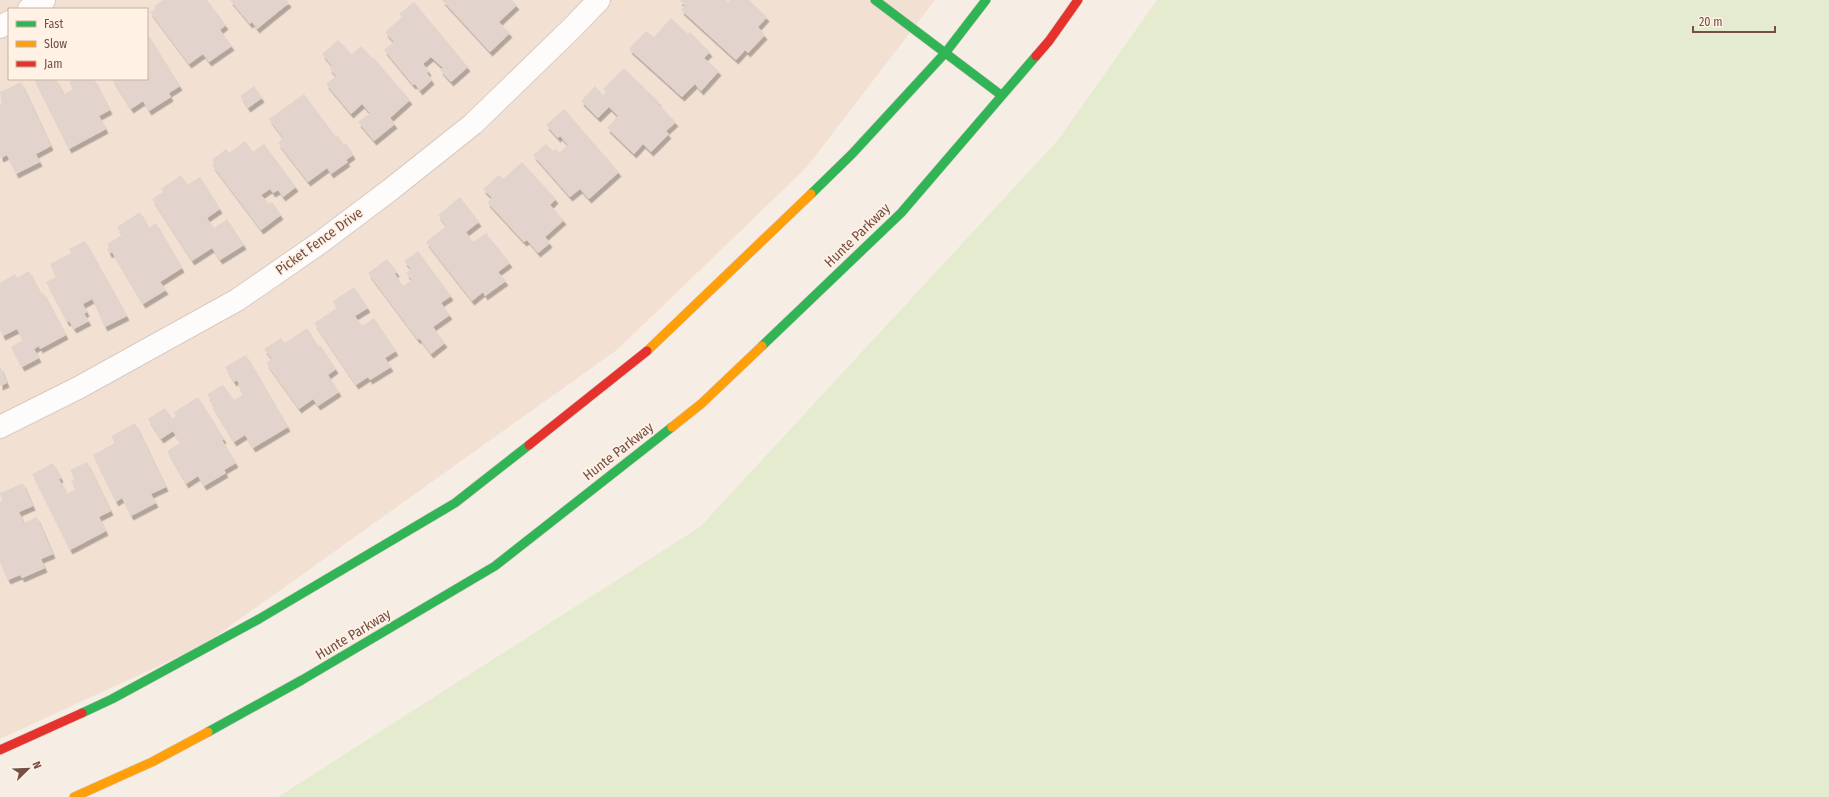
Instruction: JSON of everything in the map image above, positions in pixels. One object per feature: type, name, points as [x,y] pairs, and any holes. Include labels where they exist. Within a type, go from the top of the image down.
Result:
[{"type":"main road","points":[[875,0],[946,52],[1001,95]]},
{"type":"main road","points":[[0,750],[112,699],[259,619],[455,503],[642,356],[852,154],[946,52],[986,0]]},
{"type":"main road","name":"Hunte Parkway","points":[[74,797],[152,762],[302,680],[495,566],[701,404],[901,213],[1049,40],[1078,0]]},
{"type":"street","points":[[31,8],[44,0]]},
{"type":"street","name":"Picket Fence Drive","points":[[0,427],[78,388],[236,300],[321,242],[390,190],[473,124],[599,0]]},
{"type":"shaded area","points":[[0,0],[935,0],[806,168],[618,349],[202,646],[0,739]]},
{"type":"green space","points":[[1157,0],[1829,0],[1829,797],[278,797],[700,527],[1058,140]]},
{"type":"building","points":[[163,0],[207,0],[226,25],[220,30],[232,46],[209,62],[203,54],[189,64],[150,12],[156,8],[154,6]]},
{"type":"building","points":[[230,0],[287,0],[289,3],[257,29],[252,22],[250,24]]},
{"type":"building","points":[[442,0],[512,0],[517,5],[499,22],[510,33],[490,52]]},
{"type":"building","points":[[679,0],[726,0],[728,2],[730,0],[749,0],[767,17],[758,27],[765,35],[748,53],[745,50],[736,60],[681,10],[685,5]]},
{"type":"building","points":[[414,2],[468,67],[451,82],[440,70],[443,68],[431,57],[423,64],[429,71],[427,73],[432,80],[420,91],[415,84],[413,85],[384,50],[394,42],[385,32],[402,17],[399,14]]},
{"type":"building","points":[[671,18],[688,34],[690,32],[710,52],[704,58],[719,71],[701,91],[695,84],[682,97],[629,49],[646,31],[654,37]]},
{"type":"building","points":[[148,35],[180,86],[169,93],[171,97],[149,111],[143,101],[131,109],[113,80],[148,80]]},
{"type":"building","points":[[338,40],[352,54],[361,46],[372,58],[373,57],[410,100],[390,118],[395,124],[374,141],[358,122],[370,113],[362,104],[351,114],[326,84],[336,76],[329,68],[332,66],[322,54]]},
{"type":"building","points":[[624,68],[659,102],[658,104],[676,122],[666,131],[669,134],[651,152],[643,144],[634,154],[607,128],[618,116],[609,107],[598,118],[581,101],[595,86],[603,95],[606,92],[603,89]]},
{"type":"building","points":[[34,80],[57,80],[64,94],[73,89],[69,82],[73,80],[95,80],[110,110],[99,116],[106,129],[69,149]]},
{"type":"building","points":[[21,82],[51,146],[36,154],[40,162],[16,174],[7,155],[1,158],[0,156],[0,104],[2,103],[0,92]]},
{"type":"building","points":[[254,86],[262,98],[248,108],[240,96]]},
{"type":"building","points":[[304,94],[336,137],[338,136],[344,145],[346,143],[353,155],[346,160],[348,162],[331,174],[327,168],[308,182],[278,143],[283,138],[269,119]]},
{"type":"building","points":[[564,109],[619,172],[589,199],[580,189],[570,197],[533,155],[546,144],[553,151],[556,149],[559,153],[568,145],[560,136],[558,138],[546,125]]},
{"type":"building","points":[[245,141],[253,152],[264,144],[296,187],[283,197],[278,190],[273,193],[270,189],[261,195],[269,204],[272,202],[281,215],[261,230],[212,165],[214,164],[212,160],[226,149],[229,153]]},
{"type":"building","points":[[522,162],[556,199],[550,205],[564,220],[545,237],[550,243],[538,253],[527,240],[524,242],[487,202],[492,198],[483,189],[499,175],[503,179]]},
{"type":"building","points":[[181,175],[187,185],[200,177],[220,209],[207,218],[214,228],[227,219],[244,245],[220,260],[212,248],[192,261],[152,199],[163,192],[161,189]]},
{"type":"building","points":[[460,197],[479,222],[466,232],[473,242],[486,233],[510,263],[498,272],[506,281],[485,296],[483,292],[472,301],[426,242],[446,226],[438,215]]},
{"type":"building","points":[[140,212],[149,228],[156,223],[182,268],[160,282],[166,290],[143,304],[112,252],[110,254],[107,249],[109,247],[107,244],[122,235],[117,227]]},
{"type":"building","points":[[85,241],[127,316],[105,327],[98,312],[100,311],[92,299],[83,304],[87,312],[84,314],[89,321],[74,329],[69,321],[67,322],[46,282],[56,277],[50,264],[71,253],[69,249]]},
{"type":"building","points":[[418,251],[451,296],[441,303],[450,315],[433,327],[445,343],[431,354],[419,338],[418,340],[368,273],[387,259],[397,272],[395,274],[403,286],[412,280],[406,273],[411,269],[404,261]]},
{"type":"building","points":[[29,271],[41,294],[43,292],[66,335],[40,349],[39,346],[34,349],[39,358],[22,367],[11,347],[23,340],[17,329],[3,336],[0,330],[0,283],[15,274],[17,278]]},
{"type":"building","points":[[354,287],[368,308],[355,316],[362,326],[374,318],[396,351],[385,358],[391,367],[370,380],[368,377],[356,385],[314,323],[337,308],[333,301]]},
{"type":"building","points":[[307,328],[318,347],[320,345],[336,369],[328,375],[339,392],[318,406],[313,399],[299,409],[266,363],[272,359],[264,349],[281,338],[285,343]]},
{"type":"building","points":[[246,355],[288,427],[253,448],[245,435],[234,442],[211,404],[213,403],[207,394],[223,385],[234,400],[243,395],[237,380],[234,382],[225,367]]},
{"type":"building","points":[[0,366],[7,383],[0,386]]},
{"type":"building","points":[[198,397],[224,439],[222,440],[236,463],[224,470],[226,473],[204,486],[198,476],[186,484],[167,451],[180,443],[173,431],[161,439],[148,419],[165,408],[172,419],[176,416],[174,412]]},
{"type":"building","points":[[135,423],[166,487],[151,494],[156,503],[131,516],[122,498],[116,502],[93,455],[115,443],[111,436]]},
{"type":"building","points":[[87,462],[111,511],[99,517],[106,531],[70,550],[32,474],[53,463],[67,494],[75,489],[71,481],[75,479],[70,470]]},
{"type":"building","points":[[23,483],[33,506],[19,512],[24,523],[37,517],[53,554],[41,559],[45,568],[22,578],[20,575],[8,580],[0,562],[0,502],[2,501],[0,493]]},
{"type":"traffic: fast","points":[[875,0],[1001,95]]},
{"type":"traffic: fast","points":[[811,194],[852,154],[946,52],[986,0]]},
{"type":"traffic: fast","points":[[762,346],[901,213],[1036,56]]},
{"type":"traffic: fast","points":[[208,732],[302,680],[495,566],[672,427]]},
{"type":"traffic: fast","points":[[82,713],[112,699],[259,619],[455,503],[529,445]]},
{"type":"traffic: slow","points":[[647,351],[811,194]]},
{"type":"traffic: slow","points":[[672,427],[701,404],[762,346]]},
{"type":"traffic: slow","points":[[74,797],[152,762],[208,732]]},
{"type":"traffic: jam","points":[[1036,56],[1049,41],[1078,0]]},
{"type":"traffic: jam","points":[[529,445],[647,351]]},
{"type":"traffic: jam","points":[[0,750],[82,713]]}]
